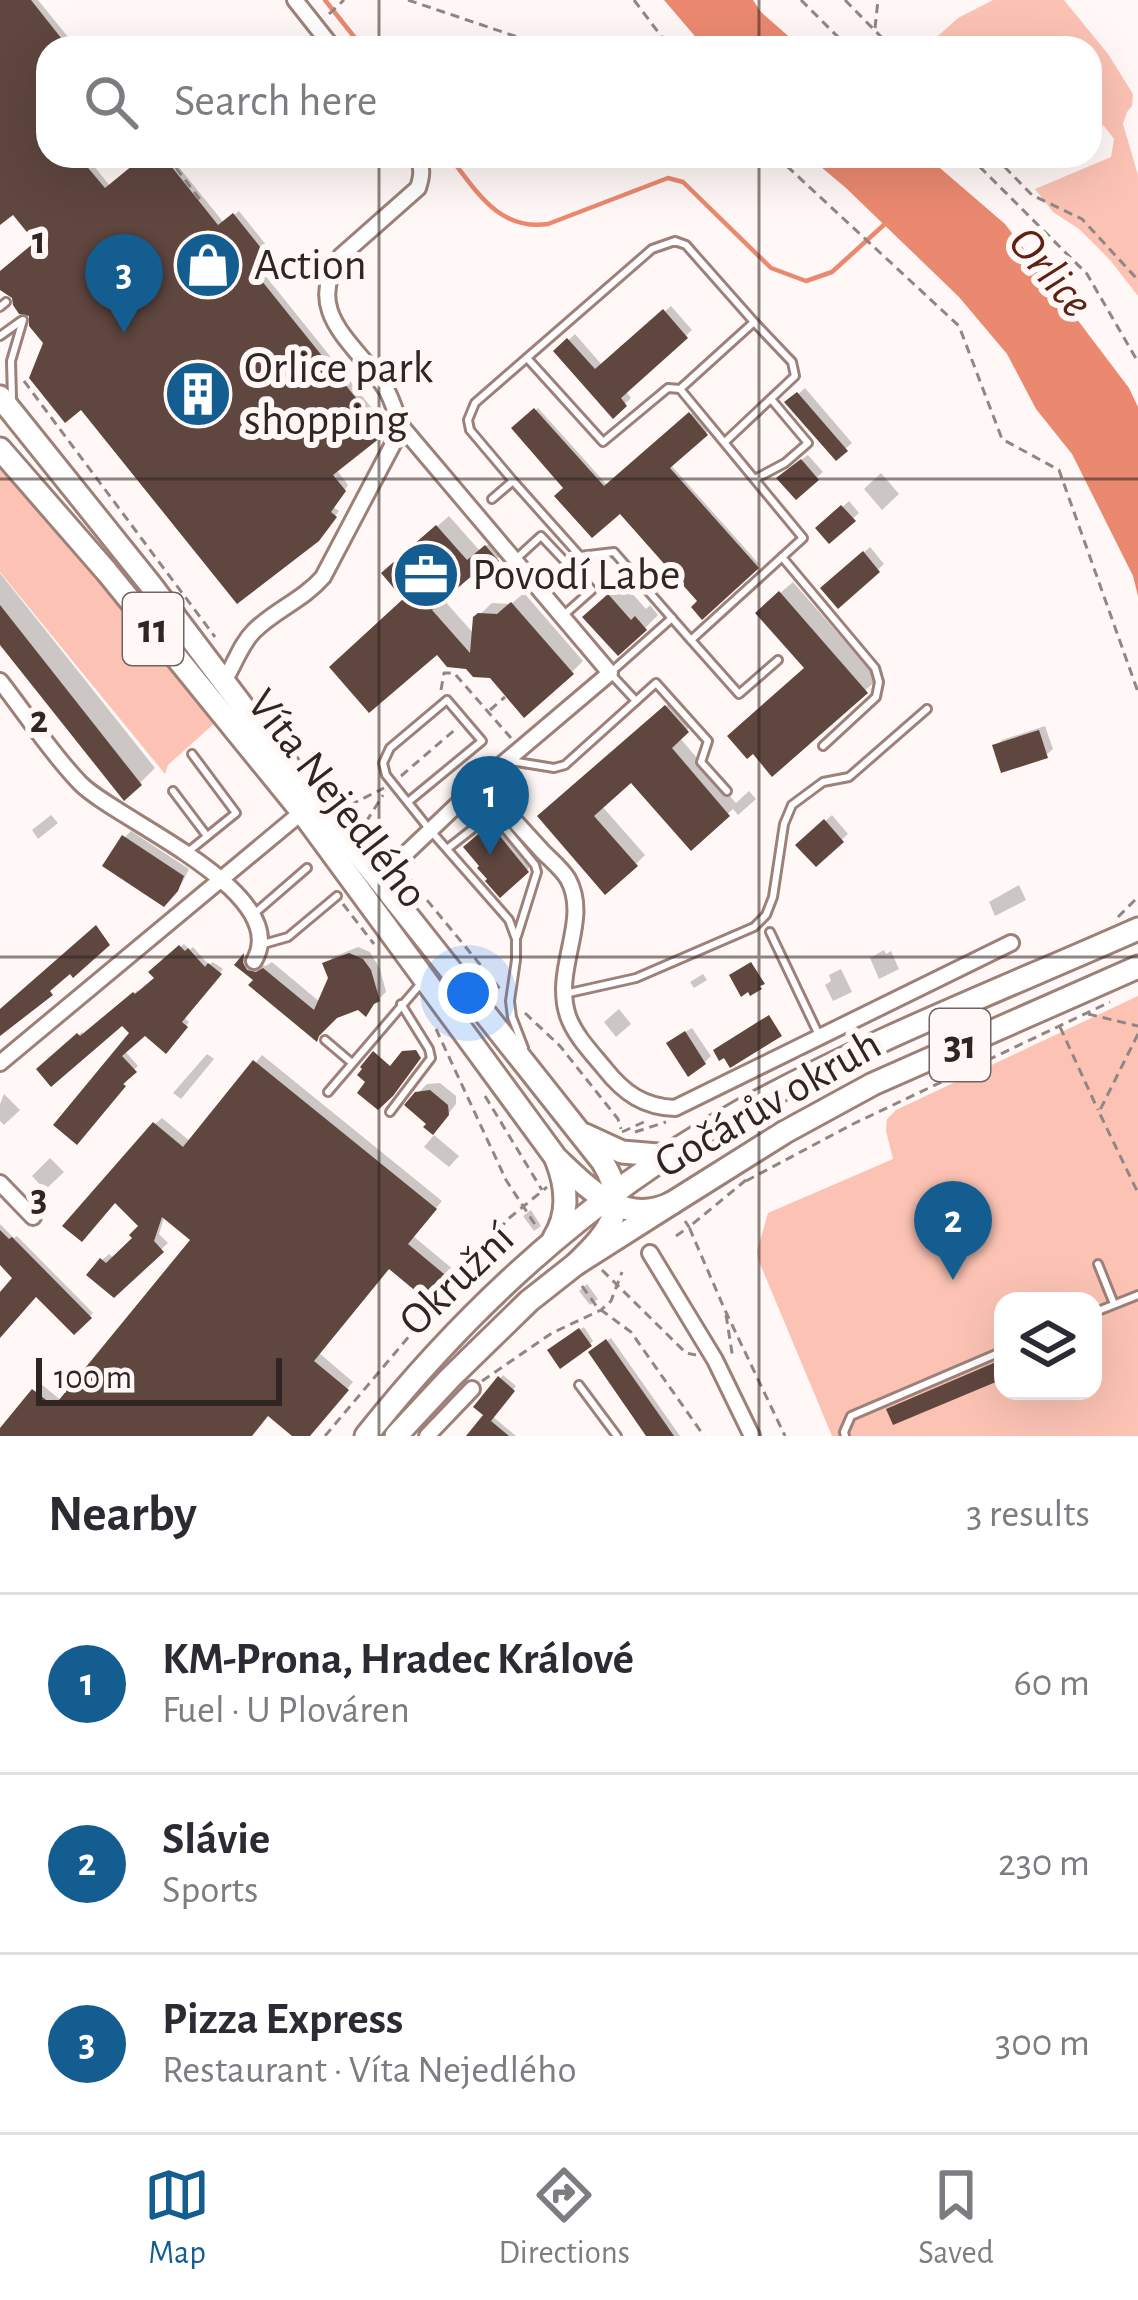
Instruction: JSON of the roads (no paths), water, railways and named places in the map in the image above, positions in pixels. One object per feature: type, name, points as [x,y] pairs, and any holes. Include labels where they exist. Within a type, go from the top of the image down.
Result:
[{"type":"main road","name":"Víta Nejedlého","points":[[6,406],[229,673],[378,880],[610,1174],[612,1200]]},
{"type":"main road","name":"Víta Nejedlého","points":[[0,449],[302,812],[563,1165],[612,1200]]},
{"type":"main road","name":"Gočárův okruh","points":[[612,1200],[737,1114],[860,1052],[1137,930]]},
{"type":"main road","name":"Gočárův okruh","points":[[579,1275],[672,1203],[785,1132],[858,1092],[1138,967]]},
{"type":"main road","points":[[575,1127],[612,1150],[670,1156]]},
{"type":"main road","points":[[544,1237],[563,1221],[563,1165]]},
{"type":"main road","points":[[579,1275],[608,1230],[612,1200],[644,1212],[672,1203]]},
{"type":"main road","name":"Okružní","points":[[366,1436],[400,1392],[544,1237],[612,1200]]},
{"type":"main road","name":"Okružní","points":[[396,1436],[501,1327],[579,1275]]},
{"type":"street","points":[[295,0],[323,36]]},
{"type":"street","points":[[422,168],[418,188],[340,256],[327,285],[328,310],[388,393],[402,427],[610,673]]},
{"type":"street","name":"Víta Nejedlého","points":[[229,673],[250,635],[323,577],[402,427]]},
{"type":"street","name":"Víta Nejedlého","points":[[378,880],[480,783],[610,673]]},
{"type":"street","points":[[0,681],[82,786],[223,878],[252,915],[257,953]]},
{"type":"street","points":[[480,783],[567,878],[577,918],[566,960],[569,1019],[612,1078],[635,1098],[659,1107],[675,1108],[1011,943]]},
{"type":"street","points":[[0,1063],[302,812]]},
{"type":"street","points":[[0,1183],[32,1217]]},
{"type":"street","points":[[650,1253],[716,1360],[752,1436]]},
{"type":"street","name":"Okružní","points":[[427,1436],[472,1389]]},
{"type":"lane","points":[[724,442],[795,376],[794,369],[686,245],[675,241],[652,249],[475,403],[468,420],[475,437],[580,556],[614,552],[739,694],[778,660]]},
{"type":"lane","points":[[0,337],[23,320],[10,362],[6,406]]},
{"type":"lane","points":[[680,389],[754,322]]},
{"type":"lane","points":[[527,358],[603,442],[668,388],[680,389],[803,538],[691,640]]},
{"type":"lane","points":[[755,479],[785,463],[808,443],[771,399]]},
{"type":"lane","points":[[492,500],[514,481]]},
{"type":"lane","points":[[514,560],[541,536],[592,590],[562,617]]},
{"type":"lane","points":[[782,557],[875,668],[879,682],[876,697],[823,746]]},
{"type":"lane","points":[[636,701],[610,673],[672,618]]},
{"type":"lane","points":[[507,760],[565,765],[656,683],[708,741],[701,761],[727,791]]},
{"type":"lane","points":[[408,802],[482,741],[447,700],[389,748],[383,763],[390,785],[509,920],[516,939]]},
{"type":"lane","points":[[565,994],[636,978],[754,927],[766,915],[773,897],[784,824],[793,806],[823,782],[848,777],[927,709]]},
{"type":"lane","points":[[186,854],[236,813],[192,754]]},
{"type":"lane","points":[[173,791],[207,836]]},
{"type":"lane","points":[[447,849],[488,816],[497,819],[535,865],[537,872],[516,939],[510,1001],[514,1026],[541,1084]]},
{"type":"lane","points":[[252,915],[307,868]]},
{"type":"lane","points":[[257,953],[288,937],[338,896]]},
{"type":"lane","points":[[770,932],[820,1037]]},
{"type":"lane","points":[[328,1093],[425,979]]},
{"type":"lane","points":[[390,1112],[431,1058],[401,1004]]},
{"type":"lane","points":[[325,1040],[352,1063]]},
{"type":"lane","points":[[1098,1264],[1114,1304]]},
{"type":"lane","points":[[1102,1309],[1138,1295]]},
{"type":"lane","points":[[845,1436],[851,1416],[994,1355]]},
{"type":"lane","points":[[579,1385],[617,1436]]},
{"type":"waterway","points":[[325,0],[354,36]]},
{"type":"waterway","points":[[458,168],[502,215],[530,224],[548,224],[668,178],[683,182],[771,268],[806,281],[832,272],[886,223]]},
{"type":"place","name":"Action","points":[[208,265]]},
{"type":"place","name":"Pizza Express","points":[[124,333]]},
{"type":"place","name":"Orlice park shopping","points":[[198,394]]},
{"type":"place","name":"Povodí Labe","points":[[426,575]]},
{"type":"place","name":"KM-Prona, Hradec Králové","points":[[490,855]]},
{"type":"place","name":"Slávie","points":[[953,1280]]},
{"type":"water label","name":"Orlice","points":[[1050,273]]}]
